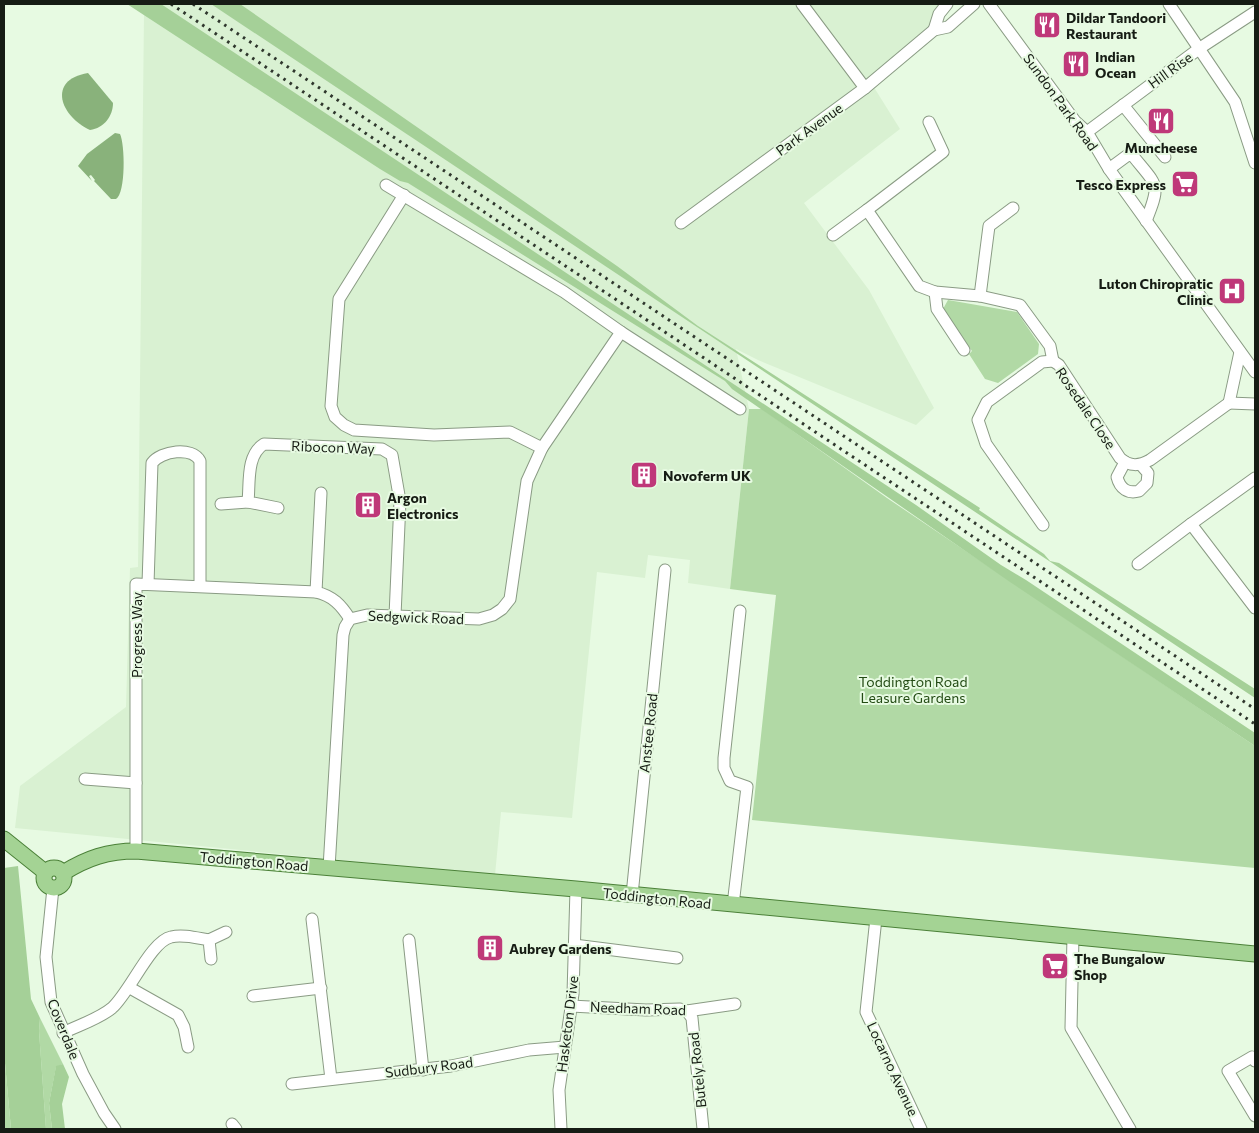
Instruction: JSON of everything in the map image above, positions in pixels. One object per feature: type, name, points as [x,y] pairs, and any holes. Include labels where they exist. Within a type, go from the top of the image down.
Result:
[{"type":"main road","points":[[4,839],[45,872]]},
{"type":"main road","name":"Toddington Road","points":[[63,873],[79,863],[98,855],[114,851],[136,851],[1255,954]]},
{"type":"main road","points":[[54,867],[63,873],[64,882],[59,887],[47,886],[44,881],[45,872],[54,867]]},
{"type":"street","points":[[802,4],[865,88]]},
{"type":"street","name":"Park Avenue","points":[[934,30],[939,14],[947,4]]},
{"type":"street","name":"Park Avenue","points":[[681,223],[865,88],[934,30],[948,27],[974,4]]},
{"type":"street","name":"Sundon Park Road","points":[[989,4],[1075,121],[1087,132],[1109,169],[1254,369]]},
{"type":"street","points":[[1169,4],[1235,102],[1254,160]]},
{"type":"street","name":"Hill Rise","points":[[1087,132],[1200,48],[1255,12]]},
{"type":"street","points":[[1122,105],[1165,158]]},
{"type":"street","points":[[833,235],[943,152],[929,122]]},
{"type":"street","points":[[1109,169],[1128,155],[1133,156],[1154,182],[1157,194],[1146,221]]},
{"type":"street","points":[[386,185],[564,292],[621,332],[740,409]]},
{"type":"street","points":[[404,195],[339,299],[331,406],[335,417],[344,425],[366,431],[434,434],[516,433],[542,448]]},
{"type":"street","points":[[980,296],[989,226],[1013,208]]},
{"type":"street","points":[[867,210],[919,286],[935,292],[980,296],[1020,305],[1050,346],[1053,361]]},
{"type":"street","points":[[935,292],[937,309],[964,350]]},
{"type":"street","name":"Sedgwick Road","points":[[330,868],[345,627],[350,619],[358,616],[478,620],[493,615],[502,609],[510,599],[516,570],[527,481],[542,448],[621,332]]},
{"type":"street","points":[[1229,403],[1240,352]]},
{"type":"street","name":"Rosedale Close","points":[[1043,525],[986,444],[978,420],[987,402],[1042,362],[1053,361],[1059,366],[1125,462],[1131,465],[1141,465]]},
{"type":"street","points":[[1125,462],[1117,477],[1121,487],[1129,492],[1139,491],[1147,483],[1148,473],[1141,465],[1229,403],[1255,404]]},
{"type":"street","name":"Ribocon Way","points":[[248,502],[251,464],[256,449],[264,444],[374,449],[387,452],[395,463],[400,501],[395,616]]},
{"type":"street","points":[[148,584],[152,464],[161,455],[177,452],[193,454],[200,461],[200,586]]},
{"type":"street","points":[[1138,564],[1255,478]]},
{"type":"street","points":[[316,592],[321,493]]},
{"type":"street","points":[[221,504],[248,502],[278,508]]},
{"type":"street","points":[[1191,524],[1255,608]]},
{"type":"street","name":"Anstee Road","points":[[632,896],[665,570]]},
{"type":"street","name":"Progress Way","points":[[136,851],[136,584],[316,592],[329,595],[338,602],[350,619]]},
{"type":"street","points":[[734,905],[747,787],[730,781],[724,768],[740,611]]},
{"type":"street","points":[[85,779],[136,783]]},
{"type":"street","name":"Coverdale","points":[[53,888],[46,957],[51,1002],[64,1033],[104,1113],[115,1129]]},
{"type":"street","name":"Hasketon Drive","points":[[561,1129],[559,1090],[571,1006],[576,890]]},
{"type":"street","name":"Locarno Avenue","points":[[876,918],[866,1012],[921,1129]]},
{"type":"street","points":[[312,919],[332,1078]]},
{"type":"street","points":[[64,1033],[111,1008],[130,988],[147,958],[165,938],[180,936],[209,940],[226,932]]},
{"type":"street","points":[[1073,936],[1071,1028],[1130,1129]]},
{"type":"street","points":[[209,940],[211,959]]},
{"type":"street","points":[[409,940],[423,1070]]},
{"type":"street","points":[[574,945],[676,958]]},
{"type":"street","points":[[130,988],[178,1015],[184,1027],[188,1047]]},
{"type":"street","points":[[253,996],[321,988]]},
{"type":"street","name":"Needham Road","points":[[571,1006],[646,1010],[680,1008],[687,1011],[735,1004]]},
{"type":"street","name":"Butely Road","points":[[687,1011],[692,1018],[703,1129]]},
{"type":"street","name":"Sudbury Road","points":[[292,1084],[332,1078],[423,1070],[475,1062],[529,1050],[564,1047]]},
{"type":"street","points":[[1255,1061],[1252,1057],[1228,1071],[1255,1116]]},
{"type":"shaded area","points":[[127,4],[161,4],[916,505],[1001,565],[1255,733],[1255,746],[1010,582],[732,389],[725,381],[408,183],[400,181],[380,169]]},
{"type":"shaded area","points":[[131,4],[942,4],[930,26],[870,81],[900,129],[804,203],[869,290],[934,408],[916,425],[758,360],[736,349],[749,409],[730,589],[688,583],[690,560],[648,555],[645,578],[597,572],[572,818],[501,812],[495,875],[15,828],[20,786],[126,707],[130,568],[138,567],[144,13]]},
{"type":"shaded area","points":[[211,4],[240,4],[617,266],[698,326],[980,508],[979,510],[1044,554],[1050,561],[1059,563],[1255,689],[1255,698]]},
{"type":"shaded area","points":[[88,73],[113,103],[113,108],[107,121],[100,127],[90,130],[72,117],[62,99],[67,83],[75,77]]},
{"type":"shaded area","points":[[115,133],[120,134],[122,139],[124,168],[122,188],[116,199],[111,199],[94,181],[91,175],[89,176],[92,181],[78,166],[87,154]]},
{"type":"shaded area","points":[[18,866],[31,999],[40,1018],[39,1031],[46,1129],[11,1129],[4,1052],[4,868]]},
{"type":"shaded area","points":[[63,1064],[69,1077],[62,1104],[65,1129],[52,1129],[49,1103],[56,1066]]},
{"type":"green space","points":[[948,300],[1017,312],[1039,344],[1038,354],[998,383],[985,379],[969,354],[972,351],[943,309]]},
{"type":"green space","name":"Toddington Road Leasure Gardens","points":[[749,409],[762,409],[887,498],[1255,746],[1255,868],[752,820],[776,595],[730,589]]},
{"type":"green space","points":[[40,1018],[63,1064],[56,1067],[49,1103],[52,1129],[46,1129],[39,1031]]},
{"type":"green space","points":[[4,1052],[11,1129],[4,1129]]},
{"type":"railway","points":[[171,4],[1255,724]]},
{"type":"railway","points":[[193,4],[1255,709]]},
{"type":"place","name":"Dildar Tandoori Restaurant","points":[[1047,25]]},
{"type":"place","name":"Indian Ocean","points":[[1076,64]]},
{"type":"place","name":"Muncheese","points":[[1161,121]]},
{"type":"place","name":"Tesco Express","points":[[1185,184]]},
{"type":"place","name":"Luton Chiropratic Clinic","points":[[1232,291]]},
{"type":"place","name":"Novoferm UK","points":[[644,475]]},
{"type":"place","name":"Argon Electronics","points":[[368,505]]},
{"type":"place","name":"Aubrey Gardens","points":[[490,948]]},
{"type":"place","name":"The Bungalow Shop","points":[[1055,966]]}]
